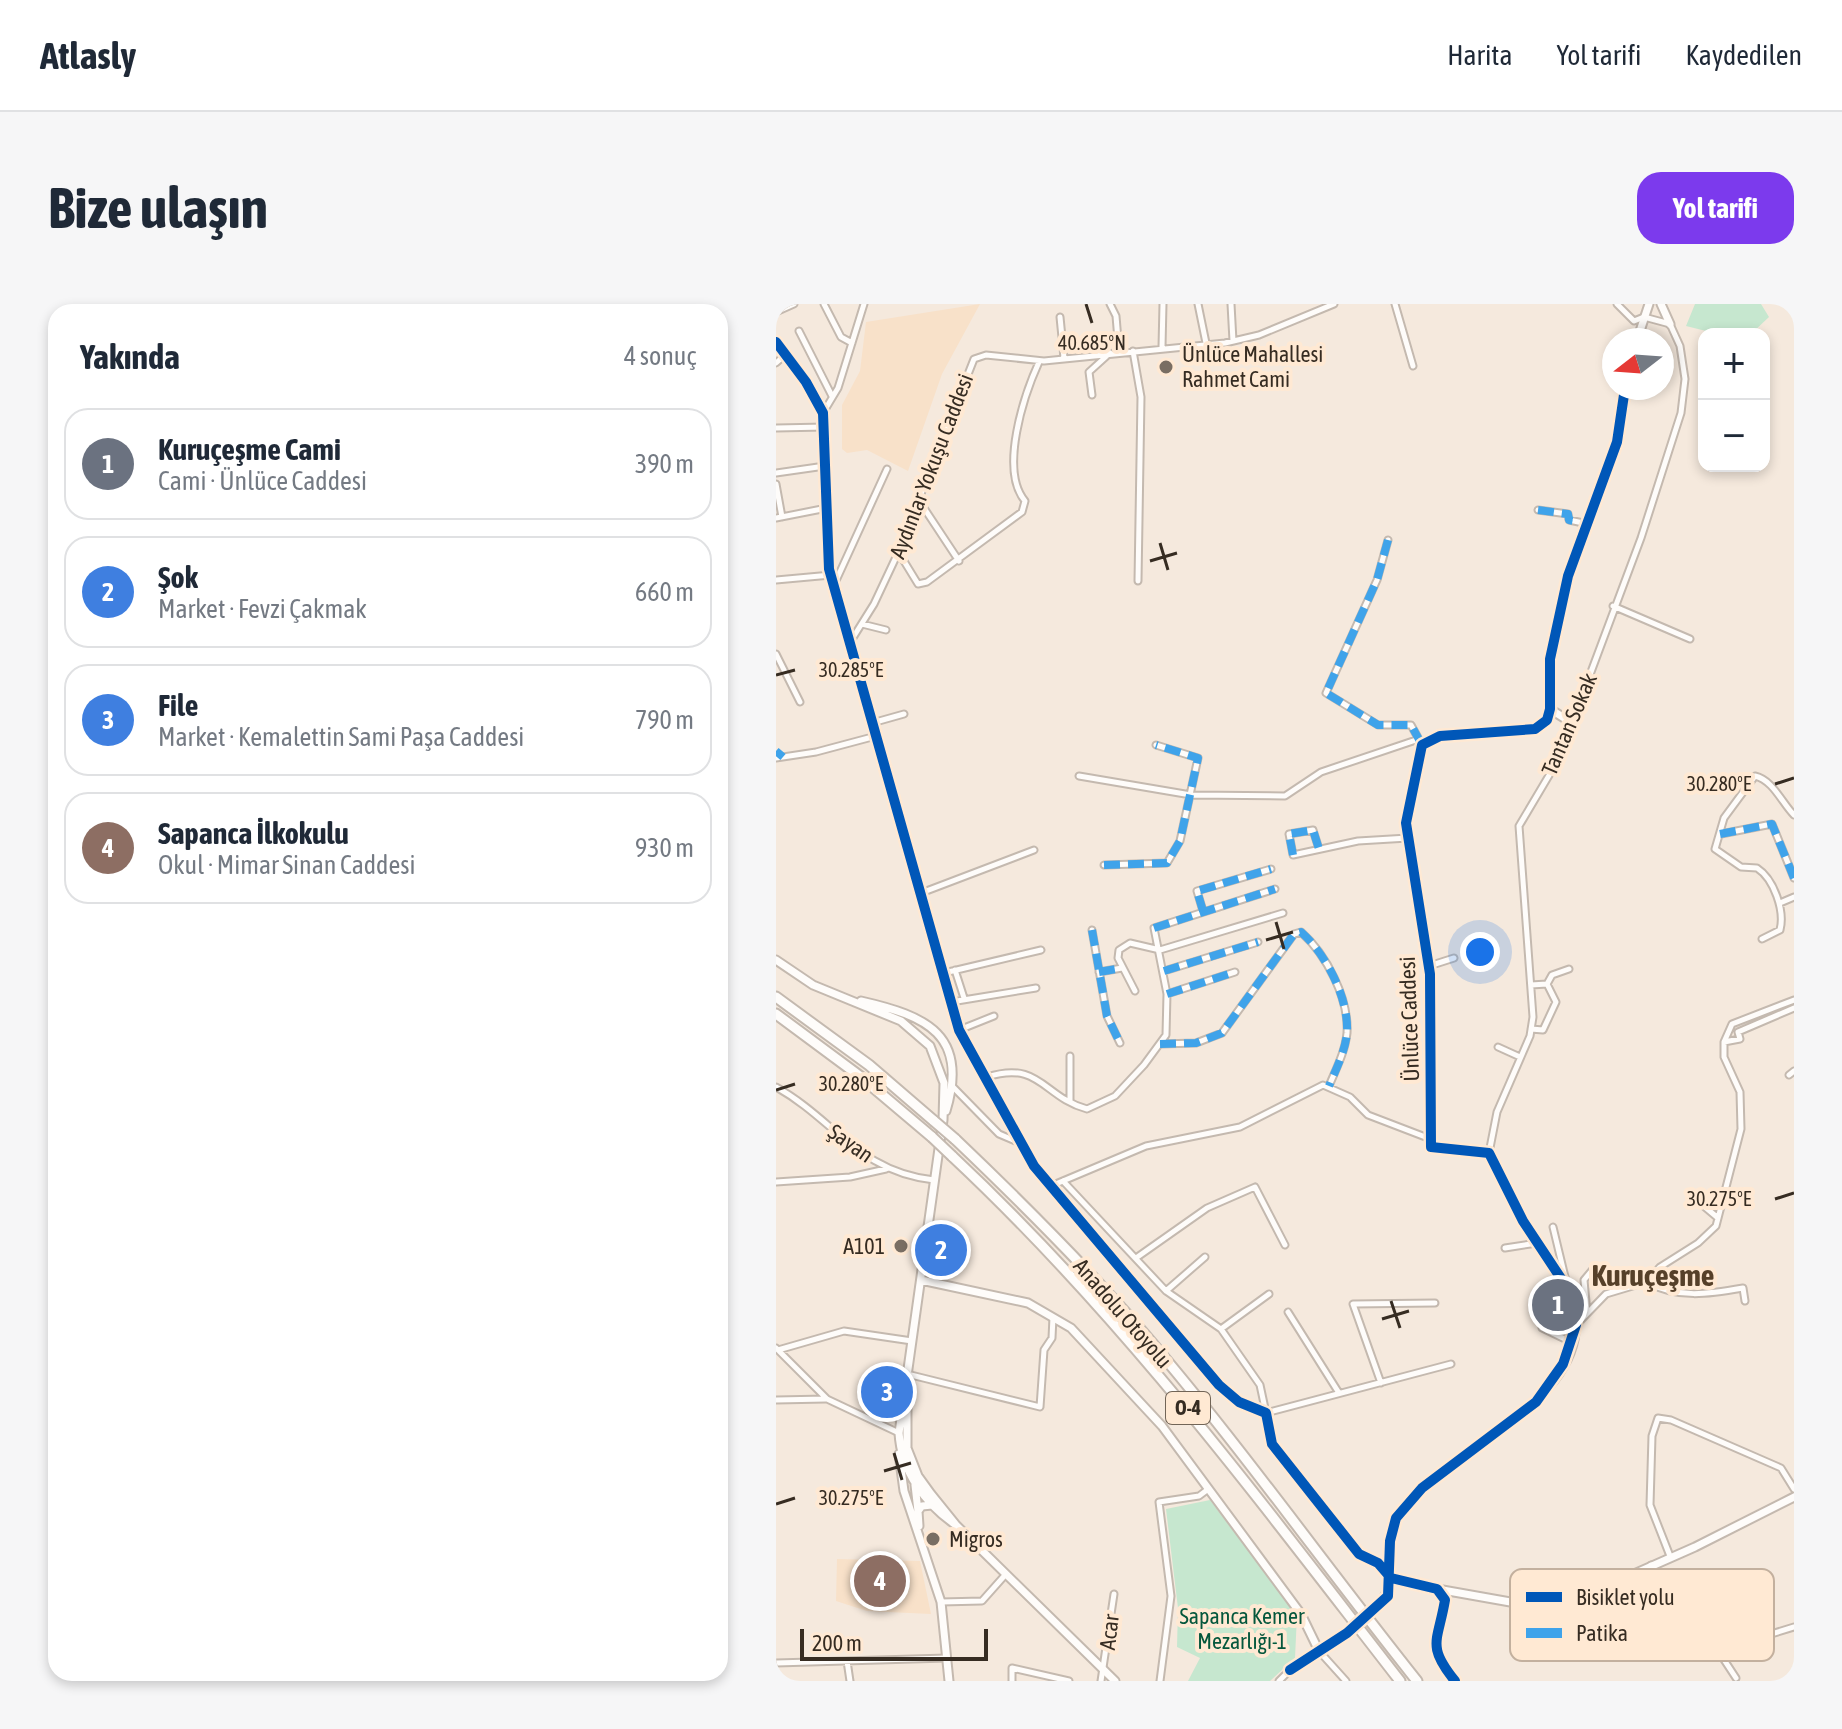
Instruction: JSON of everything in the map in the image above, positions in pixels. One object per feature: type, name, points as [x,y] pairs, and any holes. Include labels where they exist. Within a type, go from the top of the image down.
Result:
[{"type":"highway","name":"Anadolu Otoyolu","points":[[776,997],[938,1120],[1050,1231],[1134,1323],[1229,1437],[1417,1681]]},
{"type":"highway","name":"Anadolu Otoyolu","points":[[776,1014],[861,1077],[932,1137],[1039,1240],[1124,1332],[1219,1446],[1400,1681]]},
{"type":"street","points":[[776,312],[794,304]]},
{"type":"street","points":[[824,304],[841,337],[852,343]]},
{"type":"street","points":[[823,413],[833,397],[864,304]]},
{"type":"street","points":[[1110,304],[1116,316],[1119,352]]},
{"type":"street","points":[[1162,347],[1163,304]]},
{"type":"street","points":[[1198,304],[1206,343]]},
{"type":"street","points":[[1231,304],[1233,341]]},
{"type":"street","name":"Aydınlar Yokuşu Caddesi","points":[[849,644],[898,552],[920,501],[963,380],[974,359],[986,355],[1039,361],[1233,341],[1259,335],[1334,304]]},
{"type":"street","points":[[1395,304],[1413,366]]},
{"type":"street","points":[[1617,304],[1634,321],[1644,317],[1670,324]]},
{"type":"street","points":[[1641,328],[1649,304]]},
{"type":"street","points":[[1661,304],[1670,324]]},
{"type":"street","points":[[1060,317],[1064,358]]},
{"type":"street","name":"Tantan Sokak","points":[[1489,1153],[1497,1112],[1531,1029],[1531,985],[1519,826],[1554,767],[1572,723],[1613,606],[1641,538],[1681,413],[1685,379],[1680,346],[1670,324]]},
{"type":"street","points":[[799,331],[833,397]]},
{"type":"street","points":[[776,342],[806,382],[823,413],[831,575],[950,1002],[959,1030],[1021,1144],[1051,1186],[1219,1385],[1239,1402],[1266,1413],[1451,1364]]},
{"type":"street","points":[[1133,351],[1141,397],[1138,581]]},
{"type":"street","points":[[1092,395],[1089,372],[1110,352]]},
{"type":"street","points":[[776,363],[785,355]]},
{"type":"street","points":[[898,552],[918,584],[959,561],[1022,512],[1025,501],[1018,492],[1016,433],[1039,361]]},
{"type":"street","points":[[1079,776],[1191,795],[1285,796],[1321,772],[1440,736],[1535,729],[1547,720],[1550,709],[1550,659],[1568,576],[1617,442],[1623,400]]},
{"type":"street","points":[[776,428],[825,427]]},
{"type":"street","points":[[776,473],[826,466]]},
{"type":"street","points":[[834,586],[887,469]]},
{"type":"street","points":[[776,484],[779,517],[827,508]]},
{"type":"street","points":[[920,501],[959,561]]},
{"type":"street","points":[[1538,510],[1568,514],[1569,520],[1589,524]]},
{"type":"street","points":[[1388,540],[1377,580],[1326,693],[1378,725],[1411,725],[1419,742]]},
{"type":"street","points":[[776,580],[831,575]]},
{"type":"street","points":[[1613,606],[1690,639]]},
{"type":"street","points":[[862,624],[886,630]]},
{"type":"street","points":[[776,654],[800,702]]},
{"type":"street","points":[[1550,709],[1572,723]]},
{"type":"street","points":[[872,723],[904,714]]},
{"type":"street","points":[[776,751],[780,758],[876,736]]},
{"type":"street","name":"Ünlüce Caddesi","points":[[1419,742],[1406,823],[1429,966],[1433,1079],[1428,1138]]},
{"type":"street","points":[[1104,865],[1143,866],[1171,862],[1180,841],[1191,795],[1190,782],[1198,758],[1156,745]]},
{"type":"street","points":[[1762,939],[1780,930],[1780,903],[1763,872],[1741,867],[1715,849],[1733,803],[1755,776],[1762,778],[1794,815]]},
{"type":"street","points":[[1720,834],[1772,824],[1794,878]]},
{"type":"street","points":[[1319,849],[1313,830],[1289,834],[1293,855],[1358,841],[1408,838]]},
{"type":"street","points":[[921,893],[1034,850]]},
{"type":"street","points":[[1203,911],[1197,891],[1271,869]]},
{"type":"street","points":[[987,1077],[1006,1071],[1024,1072],[1070,1101],[1092,1109],[1115,1096],[1160,1044],[1167,1025],[1164,971],[1154,928],[1275,889]]},
{"type":"street","points":[[1780,903],[1794,897]]},
{"type":"street","points":[[1135,991],[1122,968],[1119,950],[1130,943],[1160,950],[1283,913]]},
{"type":"street","points":[[1092,930],[1107,1016],[1120,1043]]},
{"type":"street","points":[[1160,1044],[1196,1043],[1222,1033],[1294,934],[1301,932],[1316,947],[1331,972],[1346,1021],[1342,1057],[1329,1086]]},
{"type":"street","points":[[1164,971],[1258,942]]},
{"type":"street","points":[[944,973],[1041,950]]},
{"type":"street","points":[[1429,966],[1454,958]]},
{"type":"street","points":[[776,960],[813,985],[901,1021],[931,1049],[944,1083],[899,1443],[905,1495],[941,1602],[949,1681]]},
{"type":"street","points":[[1099,972],[1122,968]]},
{"type":"street","points":[[1547,984],[1552,975],[1569,969]]},
{"type":"street","points":[[955,970],[964,998]]},
{"type":"street","points":[[1167,994],[1235,972]]},
{"type":"street","points":[[1531,985],[1547,984]]},
{"type":"street","points":[[1531,1029],[1543,1030],[1548,1026],[1556,1002],[1547,984]]},
{"type":"street","points":[[950,1002],[1036,988]]},
{"type":"street","points":[[840,996],[930,1023],[941,1036],[953,1065],[953,1087],[938,1120]]},
{"type":"street","points":[[1375,1610],[1388,1596],[1390,1541],[1396,1518],[1422,1488],[1536,1402],[1550,1386],[1576,1325],[1606,1294],[1646,1282],[1660,1267],[1698,1243],[1716,1226],[1735,1166],[1743,1110],[1740,1092],[1724,1057],[1724,1042],[1732,1024],[1794,1000]]},
{"type":"street","points":[[1724,1042],[1736,1042],[1740,1039],[1738,1032],[1794,1008]]},
{"type":"street","points":[[931,1049],[941,1036],[994,1016]]},
{"type":"street","points":[[1498,1047],[1520,1057]]},
{"type":"street","points":[[931,1049],[949,1051]]},
{"type":"street","points":[[1070,1056],[1070,1101]]},
{"type":"street","points":[[1051,1186],[1146,1146],[1240,1127],[1308,1091],[1329,1086],[1350,1097],[1368,1115],[1428,1138],[1431,1147],[1489,1153],[1509,1197],[1566,1286]]},
{"type":"street","name":"Şayan","points":[[776,1087],[790,1094],[831,1131],[887,1169],[911,1178],[934,1180]]},
{"type":"street","points":[[953,1087],[999,1134],[1021,1144]]},
{"type":"street","points":[[776,1182],[850,1177],[887,1169]]},
{"type":"street","points":[[1063,1181],[1166,1291],[1221,1329],[1260,1385],[1272,1444],[1359,1554],[1378,1563],[1391,1578],[1510,1602]]},
{"type":"street","points":[[1136,1258],[1207,1208],[1255,1187],[1285,1245]]},
{"type":"street","points":[[1699,1202],[1718,1218]]},
{"type":"street","points":[[1553,1227],[1576,1325]]},
{"type":"street","points":[[1505,1248],[1537,1243]]},
{"type":"street","points":[[1166,1291],[1205,1257]]},
{"type":"street","points":[[1587,1314],[1584,1280],[1594,1268]]},
{"type":"street","points":[[921,1280],[1007,1296],[1053,1316],[1071,1328],[1162,1426],[1301,1614],[1319,1651],[1346,1681]]},
{"type":"street","points":[[1646,1282],[1659,1289],[1695,1296],[1743,1288],[1745,1301]]},
{"type":"street","points":[[1221,1329],[1269,1294]]},
{"type":"street","points":[[1381,1383],[1353,1304],[1435,1303]]},
{"type":"street","points":[[1288,1312],[1339,1393]]},
{"type":"street","points":[[907,1374],[1040,1407],[1044,1350],[1052,1338],[1053,1316]]},
{"type":"street","points":[[1542,1328],[1571,1342]]},
{"type":"street","points":[[899,1433],[827,1399],[777,1349],[830,1332],[844,1331],[912,1341]]},
{"type":"street","points":[[907,1374],[906,1438],[916,1471],[956,1525]]},
{"type":"street","points":[[776,1400],[827,1399]]},
{"type":"street","points":[[1670,1556],[1650,1505],[1652,1436],[1658,1418],[1671,1420],[1781,1468],[1794,1489]]},
{"type":"street","points":[[899,1443],[915,1483],[932,1505],[1007,1573],[1115,1681]]},
{"type":"street","points":[[916,1471],[923,1547]]},
{"type":"street","points":[[915,1483],[925,1485]]},
{"type":"street","points":[[905,1495],[915,1483]]},
{"type":"street","points":[[1160,1681],[1171,1596],[1159,1502],[1199,1496],[1207,1490]]},
{"type":"street","points":[[1641,1569],[1794,1497]]},
{"type":"street","points":[[918,1511],[922,1506],[932,1505]]},
{"type":"street","points":[[1651,1565],[1653,1569]]},
{"type":"street","points":[[941,1602],[982,1601],[1007,1573]]},
{"type":"street","points":[[1437,1589],[1445,1600],[1435,1649],[1455,1681]]},
{"type":"street","name":"Acar","points":[[1101,1681],[1114,1594]]},
{"type":"street","points":[[1774,1633],[1794,1627]]},
{"type":"street","points":[[1279,1681],[1290,1670],[1347,1633]]},
{"type":"street","points":[[776,1663],[948,1658]]},
{"type":"street","points":[[847,1661],[850,1681]]},
{"type":"street","points":[[1725,1661],[1736,1678]]},
{"type":"street","points":[[1012,1681],[1012,1668],[1069,1681]]},
{"type":"shaded area","points":[[980,304],[942,374],[908,471],[867,450],[847,453],[842,449],[842,405],[860,371],[866,322]]},
{"type":"shaded area","points":[[837,1559],[920,1561],[931,1614],[867,1611],[836,1601]]},
{"type":"green space","points":[[1695,304],[1761,304],[1769,317],[1757,328],[1698,329],[1686,326]]},
{"type":"green space","name":"Sapanca Kemer Mezarlığı-1","points":[[1210,1500],[1297,1615],[1295,1658],[1270,1681],[1188,1681],[1200,1658],[1177,1647],[1178,1608],[1166,1509]]},
{"type":"tunnel","points":[[1347,1633],[1375,1610]]},
{"type":"marked path","points":[[1538,510],[1568,514],[1569,520],[1589,524]]},
{"type":"marked path","points":[[1388,540],[1377,580],[1326,693],[1378,725],[1411,725],[1422,745]]},
{"type":"marked path","points":[[1104,865],[1167,863],[1180,841],[1198,758],[1156,745]]},
{"type":"marked path","points":[[776,751],[783,757]]},
{"type":"marked path","points":[[1720,834],[1772,824],[1794,878]]},
{"type":"marked path","points":[[1293,855],[1289,834],[1313,830],[1319,849]]},
{"type":"marked path","points":[[1203,911],[1197,891],[1271,869]]},
{"type":"marked path","points":[[1154,928],[1275,889]]},
{"type":"marked path","points":[[1092,930],[1107,1016],[1120,1043]]},
{"type":"marked path","points":[[1160,1044],[1196,1043],[1222,1033],[1294,934],[1301,932],[1327,964],[1340,991],[1347,1020],[1346,1040],[1329,1086]]},
{"type":"marked path","points":[[1164,971],[1258,942]]},
{"type":"marked path","points":[[1099,972],[1122,968]]},
{"type":"marked path","points":[[1167,994],[1235,972]]},
{"type":"cycle path","points":[[776,342],[806,382],[823,413],[829,569],[959,1030],[1034,1166],[1219,1385],[1239,1402],[1266,1413],[1272,1444],[1359,1554],[1378,1563],[1391,1578],[1437,1589],[1445,1600],[1437,1635],[1437,1651],[1455,1681]]},
{"type":"cycle path","points":[[1290,1670],[1347,1633],[1388,1596],[1390,1541],[1396,1518],[1422,1488],[1536,1402],[1563,1364],[1576,1325],[1566,1286],[1523,1221],[1489,1153],[1431,1147],[1430,974],[1406,823],[1422,745],[1440,736],[1535,729],[1547,720],[1550,709],[1550,659],[1568,576],[1617,442],[1623,400]]},
{"type":"place","name":"Ünlüce Mahallesi Rahmet Cami","points":[[1166,367]]},
{"type":"place","name":"A101","points":[[901,1246]]},
{"type":"place","name":"Şok","points":[[941,1250]]},
{"type":"place","name":"Kuruçeşme Cami","points":[[1558,1305]]},
{"type":"place","name":"File","points":[[887,1392]]},
{"type":"place","name":"Migros","points":[[933,1539]]},
{"type":"place","name":"Sapanca İlkokulu","points":[[880,1581]]},
{"type":"district","name":"Kuruçeşme","points":[[1653,1276]]}]
